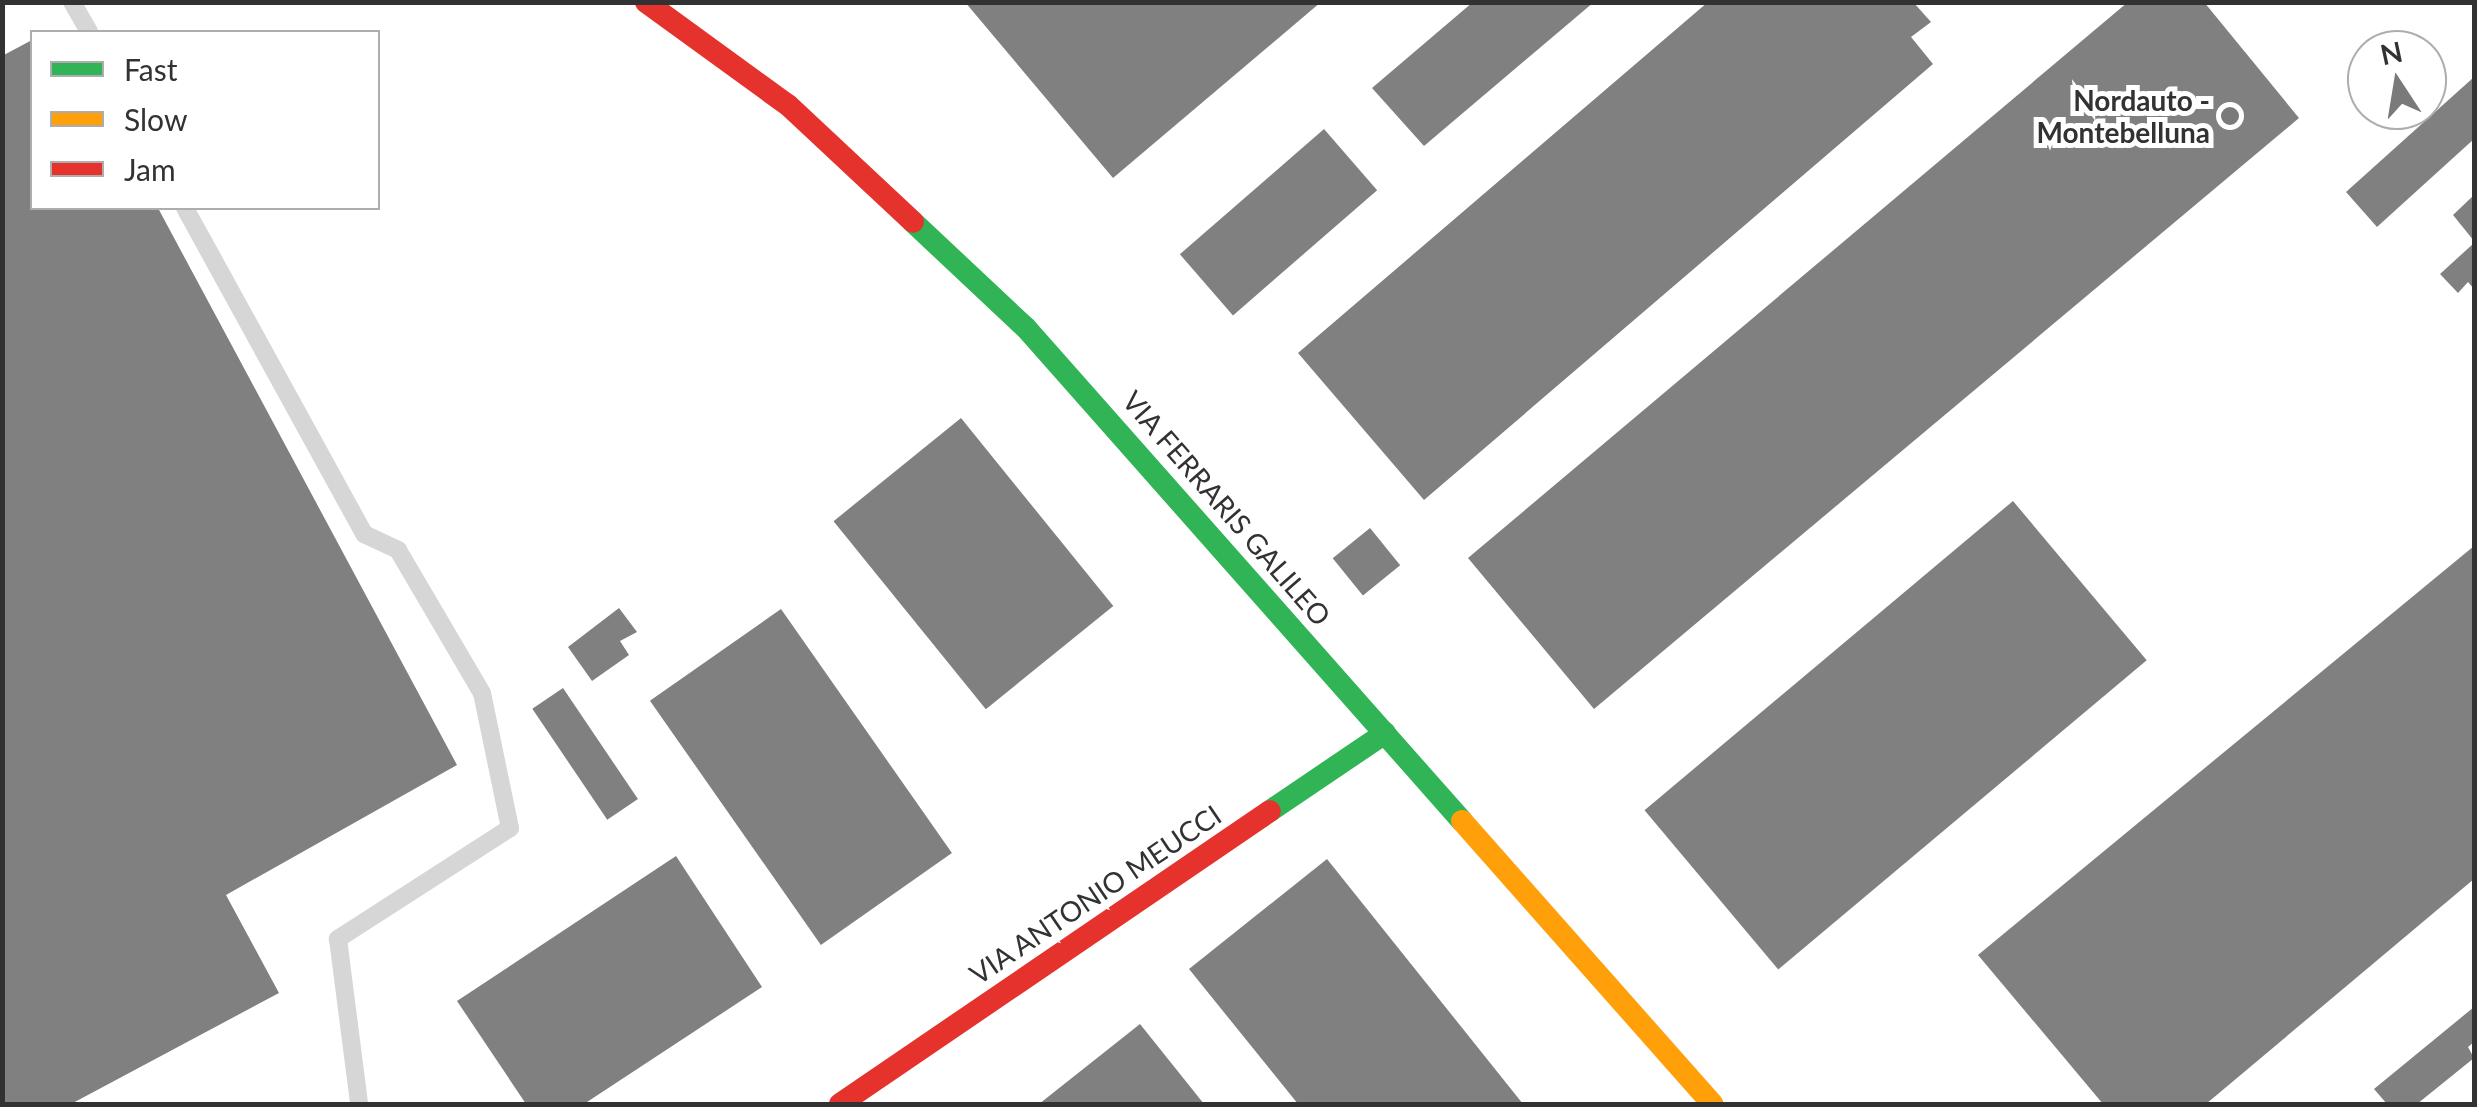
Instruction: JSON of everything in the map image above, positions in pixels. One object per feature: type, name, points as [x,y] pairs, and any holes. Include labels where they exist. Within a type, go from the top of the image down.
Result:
[{"type":"street","name":"VIA FERRARIS GALILEO","points":[[646,2],[788,105],[978,281],[1086,392],[1712,1104]]},
{"type":"street","name":"VIA ANTONIO MEUCCI","points":[[840,1104],[1385,733]]},
{"type":"lane","points":[[72,2],[88,30]]},
{"type":"lane","points":[[185,210],[364,534],[398,550],[482,694],[510,828],[338,940],[359,1104]]},
{"type":"building","points":[[965,2],[1321,2],[1113,178]]},
{"type":"building","points":[[1473,2],[1594,2],[1424,146],[1372,88]]},
{"type":"building","points":[[1708,2],[1914,3],[1931,22],[1911,37],[1933,64],[1424,500],[1298,353]]},
{"type":"building","points":[[2128,2],[2204,2],[2299,118],[1594,709],[1468,558]]},
{"type":"building","points":[[30,41],[30,210],[159,210],[457,765],[226,895],[279,993],[71,1104],[2,1104],[2,56]]},
{"type":"building","points":[[2474,77],[2474,139],[2377,227],[2346,192],[2415,130],[2447,130],[2447,101]]},
{"type":"building","points":[[1324,129],[1377,190],[1233,315],[1180,254]]},
{"type":"building","points":[[2474,195],[2474,241],[2453,215]]},
{"type":"building","points":[[2474,243],[2474,289],[2468,282],[2458,293],[2440,274]]},
{"type":"building","points":[[961,418],[1113,606],[986,709],[834,521]]},
{"type":"building","points":[[2013,501],[2147,660],[1778,970],[1645,810]]},
{"type":"building","points":[[1370,528],[1400,565],[1363,596],[1333,558]]},
{"type":"building","points":[[2474,546],[2474,879],[2206,1104],[2103,1104],[1978,955]]},
{"type":"building","points":[[619,608],[637,632],[620,641],[629,655],[592,681],[568,647]]},
{"type":"building","points":[[781,609],[952,853],[821,945],[650,701]]},
{"type":"building","points":[[563,688],[638,799],[607,820],[532,709]]},
{"type":"building","points":[[676,856],[762,987],[584,1104],[526,1104],[457,1001]]},
{"type":"building","points":[[1327,859],[1523,1104],[1298,1104],[1189,969]]},
{"type":"building","points":[[2474,1007],[2474,1042],[2468,1047],[2474,1058],[2417,1104],[2387,1104],[2374,1089]]},
{"type":"building","points":[[1140,1024],[1204,1104],[1039,1104]]},
{"type":"traffic: fast","points":[[913,222],[1026,328],[1462,821]]},
{"type":"traffic: fast","points":[[1270,811],[1385,733]]},
{"type":"traffic: slow","points":[[1462,821],[1712,1104]]},
{"type":"traffic: jam","points":[[646,2],[788,105],[913,222]]},
{"type":"traffic: jam","points":[[840,1104],[1270,811]]},
{"type":"place","name":"Nordauto - Montebelluna","points":[[2230,116]]}]
